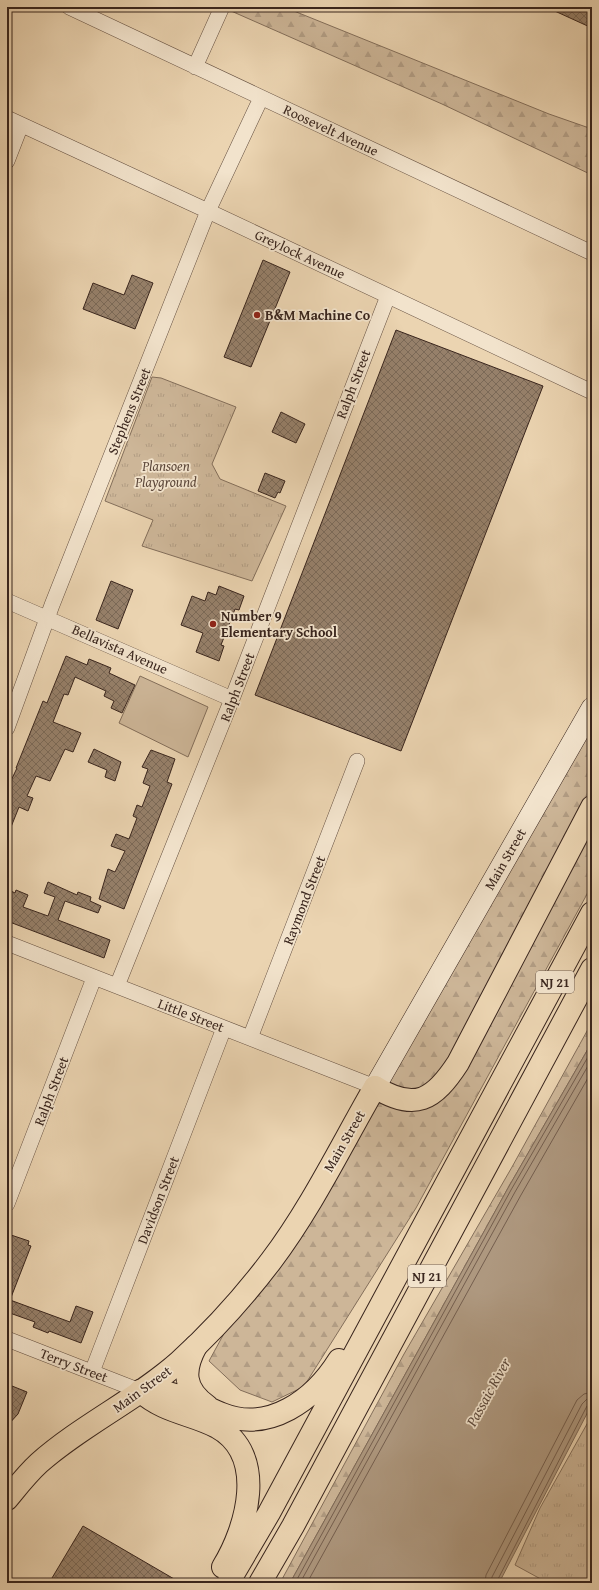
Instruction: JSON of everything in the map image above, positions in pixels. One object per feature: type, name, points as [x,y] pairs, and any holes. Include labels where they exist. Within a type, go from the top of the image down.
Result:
[{"type":"main road","points":[[375,1087],[392,1098],[404,1101],[417,1100],[430,1095],[441,1086],[450,1075],[458,1063],[592,807]]},
{"type":"main road","name":"NJ 21","points":[[228,1583],[269,1513],[592,913]]},
{"type":"main road","name":"NJ 21","points":[[260,1583],[293,1526],[592,969]]},
{"type":"main road","name":"Main Street","points":[[7,1499],[38,1464],[60,1446],[165,1373],[196,1346],[247,1292],[276,1254],[313,1196],[375,1087]]},
{"type":"main road","points":[[140,1391],[164,1391],[223,1415],[238,1419],[253,1420],[270,1418],[287,1411],[300,1403],[325,1380],[348,1346],[468,1144]]},
{"type":"main road","points":[[196,1346],[190,1358],[187,1370],[188,1381],[192,1393],[206,1405],[223,1415]]},
{"type":"main road","points":[[140,1391],[157,1404],[218,1428],[236,1444],[242,1456],[248,1482],[246,1511],[234,1545],[212,1583]]},
{"type":"street","name":"Roosevelt Avenue","points":[[70,7],[592,253]]},
{"type":"street","points":[[195,67],[222,7]]},
{"type":"street","name":"Stephens Street","points":[[7,728],[48,618],[208,211],[261,98]]},
{"type":"street","name":"Greylock Avenue","points":[[7,118],[592,392]]},
{"type":"street","points":[[7,161],[21,124]]},
{"type":"street","name":"Ralph Street","points":[[117,986],[232,699],[388,296]]},
{"type":"street","name":"Bellavista Avenue","points":[[7,600],[232,699]]},
{"type":"street","name":"Main Street","points":[[375,1087],[592,708]]},
{"type":"street","name":"Raymond Street","points":[[250,1038],[357,761]]},
{"type":"street","name":"Little Street","points":[[7,943],[375,1087]]},
{"type":"street","name":"Ralph Street","points":[[7,1204],[94,978]]},
{"type":"street","name":"Davidson Street","points":[[92,1372],[224,1028]]},
{"type":"street","name":"Terry Street","points":[[7,1339],[140,1391]]},
{"type":"green space","points":[[222,7],[284,7],[549,114],[592,129],[592,175],[442,104]]},
{"type":"green space","name":"Plansoen Playground","points":[[152,377],[161,378],[236,407],[212,464],[220,479],[286,506],[252,581],[142,546],[153,520],[105,501]]},
{"type":"green space","points":[[140,676],[208,707],[188,757],[119,723]]},
{"type":"green space","points":[[592,716],[592,885],[416,1208],[301,1391],[301,1388],[272,1402],[240,1390],[209,1361],[233,1317]]},
{"type":"green space","points":[[592,1022],[592,1042],[508,1188],[290,1583],[280,1583],[404,1354],[512,1167]]},
{"type":"green space","points":[[592,1415],[592,1583],[548,1583],[515,1565],[540,1508]]},
{"type":"water","name":"Passaic River","points":[[592,1042],[592,1404],[499,1583],[290,1583],[508,1188]]},
{"type":"building","points":[[546,7],[592,7],[592,28]]},
{"type":"building","name":"B&M Machine Co","points":[[263,260],[290,272],[251,367],[224,357]]},
{"type":"building","points":[[132,275],[153,283],[135,329],[83,309],[93,283],[124,295]]},
{"type":"building","points":[[396,330],[543,386],[401,751],[255,695]]},
{"type":"building","points":[[281,412],[305,424],[296,443],[272,432]]},
{"type":"building","points":[[265,473],[285,481],[280,493],[278,492],[275,498],[258,491]]},
{"type":"building","points":[[111,581],[133,590],[118,629],[96,620]]},
{"type":"building","points":[[219,586],[244,596],[239,610],[235,609],[221,645],[224,646],[219,661],[196,652],[203,633],[181,625],[192,596],[205,601],[208,592],[216,595]]},
{"type":"building","points":[[66,656],[87,665],[89,659],[111,668],[109,673],[135,685],[122,713],[111,708],[114,701],[104,696],[106,691],[75,677],[68,695],[64,694],[53,722],[81,733],[73,752],[65,749],[50,781],[36,776],[27,796],[33,798],[28,811],[19,807],[7,837],[7,789],[17,768],[43,701],[47,703]]},
{"type":"building","points":[[94,749],[121,762],[115,781],[105,777],[107,770],[88,762]]},
{"type":"building","points":[[151,750],[175,759],[167,782],[172,784],[124,909],[99,899],[108,869],[115,872],[125,851],[111,846],[116,834],[129,839],[137,818],[133,816],[137,805],[142,807],[150,786],[143,783],[148,769],[142,767]]},
{"type":"building","points":[[48,882],[77,895],[78,892],[91,897],[90,901],[101,906],[98,913],[65,901],[58,920],[110,940],[104,958],[7,921],[7,889],[15,893],[16,890],[28,895],[23,907],[48,916],[55,897],[44,893]]},
{"type":"building","points":[[11,1235],[29,1241],[28,1245],[31,1246],[10,1300],[70,1322],[76,1306],[93,1312],[81,1343],[49,1331],[48,1333],[33,1327],[35,1322],[7,1312],[7,1247]]},
{"type":"building","points":[[7,1384],[27,1392],[18,1414],[7,1426]]},
{"type":"building","points":[[83,1526],[181,1583],[49,1583]]},
{"type":"place","name":"B&M Machine Co","points":[[257,315]]},
{"type":"place","name":"Number 9 Elementary School","points":[[213,624]]}]
